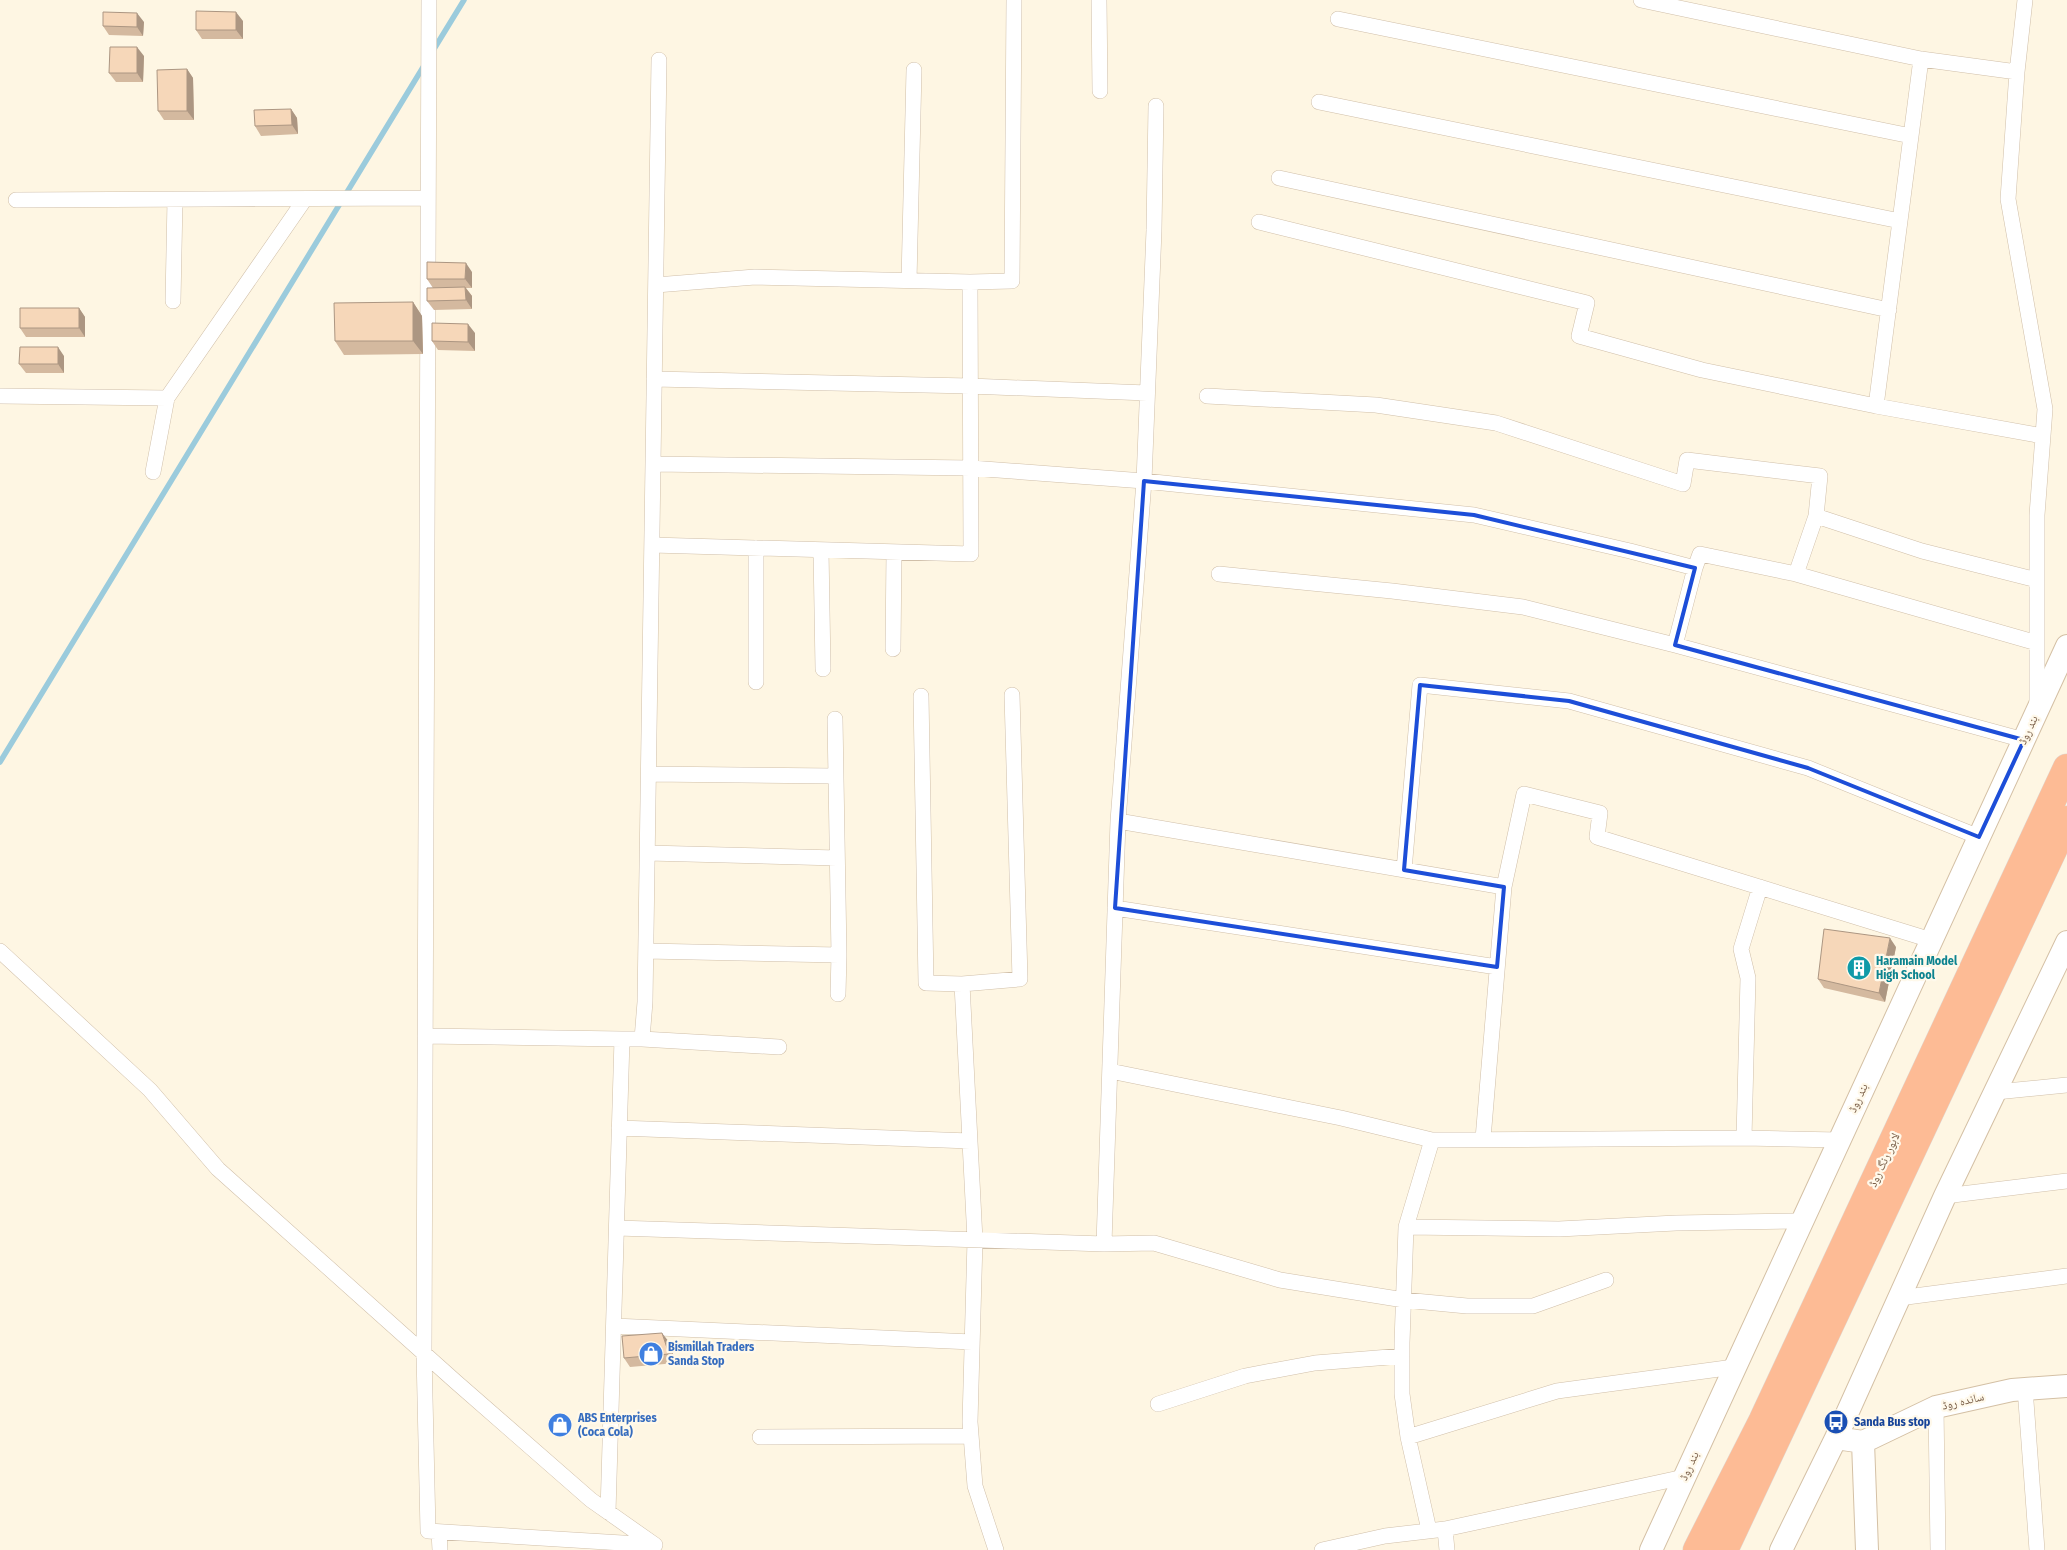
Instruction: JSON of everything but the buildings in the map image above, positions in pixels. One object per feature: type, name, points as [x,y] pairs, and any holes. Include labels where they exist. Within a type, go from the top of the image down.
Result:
[{"type":"highway","name":"لاہور رنگ روڈ","points":[[1697,1550],[1763,1420],[2067,768]]},
{"type":"highway","name":"لاہور رنگ روڈ","points":[[1724,1550],[2067,820]]},
{"type":"main road","name":"بند روڈ","points":[[1651,1550],[1838,1140],[2067,646]]},
{"type":"main road","points":[[1782,1550],[1836,1438],[1945,1196],[2067,942]]},
{"type":"main road","name":"ساندہ روڈ","points":[[1863,1442],[1936,1407],[2025,1388],[2067,1386]]},
{"type":"main road","points":[[1836,1438],[1863,1442],[1867,1550]]},
{"type":"street","points":[[429,0],[424,1353],[428,1531],[659,1548]]},
{"type":"street","points":[[656,285],[755,277],[1012,282],[1014,0]]},
{"type":"street","points":[[1099,0],[1100,91]]},
{"type":"street","points":[[1641,0],[1921,59],[2017,72]]},
{"type":"street","points":[[2025,0],[2017,72],[2008,199],[2045,409],[2037,515],[2037,711]]},
{"type":"street","points":[[1338,19],[1911,136]]},
{"type":"street","points":[[1876,406],[1921,59]]},
{"type":"street","points":[[642,1039],[648,853],[659,60]]},
{"type":"street","points":[[909,281],[914,70]]},
{"type":"street","points":[[1319,102],[1900,221]]},
{"type":"street","points":[[1104,1244],[1118,821],[1144,481],[1154,230],[1156,106]]},
{"type":"street","points":[[1280,178],[1888,310]]},
{"type":"street","points":[[16,200],[428,198]]},
{"type":"street","points":[[154,472],[167,398],[305,199]]},
{"type":"street","points":[[173,301],[175,200]]},
{"type":"street","points":[[1259,222],[1587,303],[1579,336],[1702,370],[1876,406],[2043,436]]},
{"type":"street","points":[[652,544],[971,554],[970,282]]},
{"type":"street","points":[[654,379],[970,386],[1147,393]]},
{"type":"street","points":[[0,396],[167,398]]},
{"type":"street","points":[[1207,396],[1376,405],[1496,424],[1580,449],[1683,484],[1687,460],[1820,476],[1816,516],[1796,574]]},
{"type":"street","points":[[653,464],[971,468],[1144,481],[1474,515],[1630,550],[1695,568]]},
{"type":"street","points":[[1816,516],[1922,550],[2037,580]]},
{"type":"street","points":[[756,548],[756,682]]},
{"type":"street","points":[[821,550],[823,669]]},
{"type":"street","points":[[893,649],[894,552]]},
{"type":"street","points":[[1675,645],[1700,554],[1796,574],[2037,643]]},
{"type":"street","points":[[1219,574],[1392,591],[1523,607],[1675,645],[2024,740]]},
{"type":"street","points":[[1404,870],[1420,685],[1569,701],[1808,768],[1979,837]]},
{"type":"street","points":[[921,696],[926,983],[962,984],[1020,979],[1012,695]]},
{"type":"street","points":[[835,719],[834,776],[839,955],[838,994]]},
{"type":"street","points":[[649,774],[834,776]]},
{"type":"street","points":[[1483,1139],[1504,887],[1524,794],[1600,813],[1597,837],[1931,940]]},
{"type":"street","points":[[1118,821],[1504,887]]},
{"type":"street","points":[[648,853],[837,858]]},
{"type":"street","points":[[1744,1138],[1748,978],[1741,949],[1760,887]]},
{"type":"street","points":[[1115,908],[1497,967]]},
{"type":"street","points":[[0,950],[150,1090],[218,1169],[590,1500],[659,1548]]},
{"type":"street","points":[[646,951],[839,955]]},
{"type":"street","points":[[962,984],[975,1240],[972,1342],[972,1436],[975,1486],[996,1550]]},
{"type":"street","points":[[425,1036],[642,1039],[779,1047]]},
{"type":"street","points":[[608,1512],[622,1039]]},
{"type":"street","points":[[1110,1071],[1341,1118],[1432,1140],[1744,1138],[1838,1140]]},
{"type":"street","points":[[1996,1092],[2067,1085]]},
{"type":"street","points":[[620,1128],[970,1141]]},
{"type":"street","points":[[1429,1530],[1408,1437],[1402,1394],[1402,1356],[1406,1227],[1432,1140]]},
{"type":"street","points":[[1945,1196],[2067,1181]]},
{"type":"street","points":[[1406,1227],[1559,1229],[1676,1223],[1801,1221]]},
{"type":"street","points":[[617,1228],[1104,1244],[1154,1243],[1280,1280],[1404,1300],[1467,1306],[1533,1306],[1606,1280]]},
{"type":"street","points":[[1899,1298],[2067,1276]]},
{"type":"street","points":[[614,1326],[972,1342]]},
{"type":"street","points":[[1158,1404],[1254,1374],[1315,1363],[1402,1356]]},
{"type":"street","points":[[1408,1437],[1557,1391],[1734,1367]]},
{"type":"street","points":[[2025,1388],[2038,1550]]},
{"type":"street","points":[[1936,1407],[1938,1550]]},
{"type":"street","points":[[760,1437],[972,1436]]},
{"type":"street","points":[[1322,1550],[1357,1546],[1429,1530],[1445,1529],[1684,1478]]},
{"type":"street","points":[[1445,1529],[1447,1550]]},
{"type":"street","points":[[439,1532],[440,1550]]},
{"type":"highlighted area","points":[[1144,481],[1474,515],[1695,568],[1675,645],[2024,740],[1979,837],[1808,768],[1569,701],[1420,685],[1404,870],[1504,887],[1497,967],[1115,908]]},
{"type":"waterway","points":[[434,49],[464,0]]},
{"type":"waterway","points":[[0,762],[425,64]]},
{"type":"place","name":"Haramain Model High School","points":[[1859,968]]},
{"type":"place","name":"Bismillah Traders Sanda Stop","points":[[651,1354]]},
{"type":"place","name":"Sanda Bus stop","points":[[1836,1422]]},
{"type":"place","name":"ABS Enterprises (Coca Cola)","points":[[560,1425]]}]
